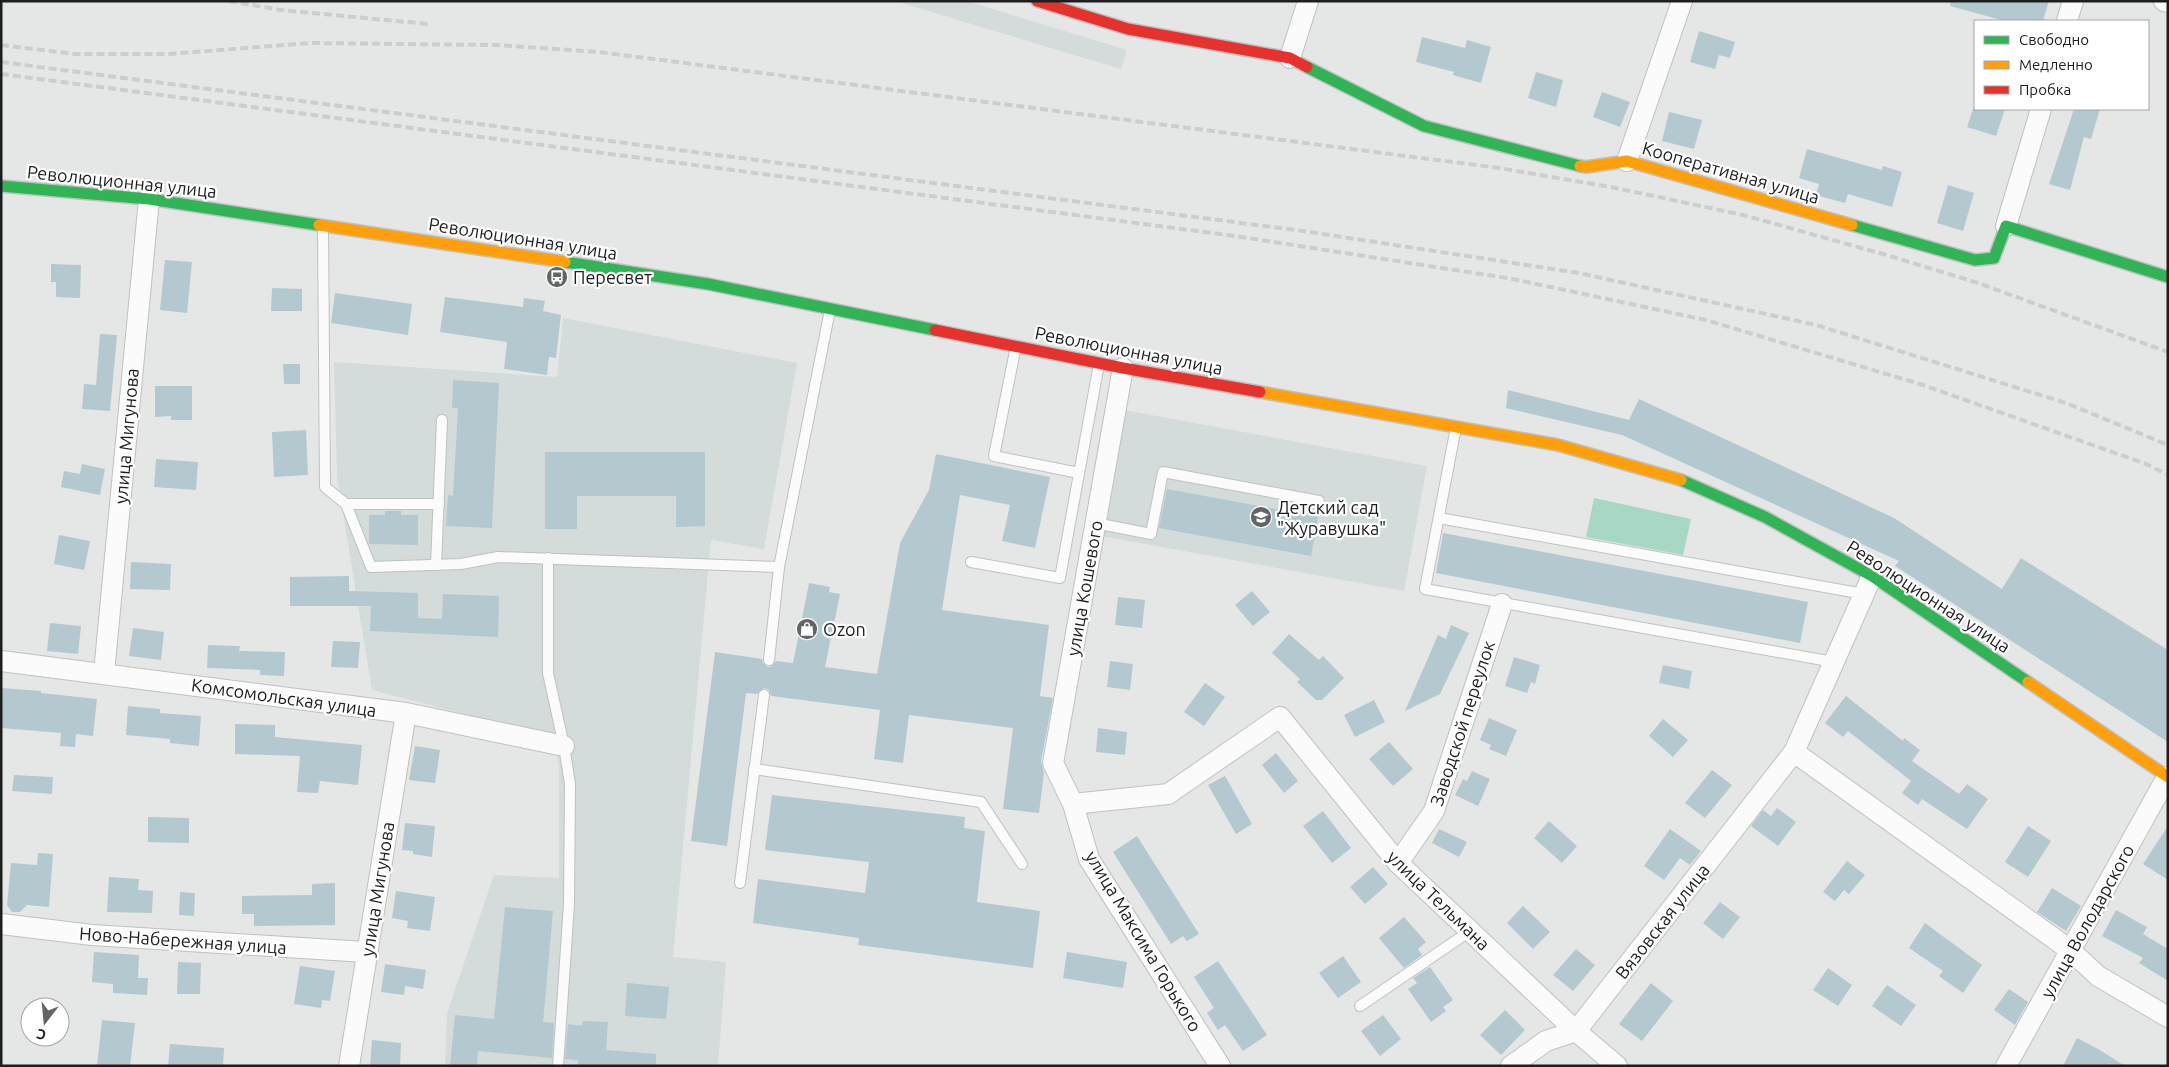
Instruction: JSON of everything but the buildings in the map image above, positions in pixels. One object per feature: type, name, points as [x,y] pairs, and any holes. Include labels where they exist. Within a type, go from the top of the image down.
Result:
[{"type":"street","name":"Кооперативная улица","points":[[1037,1],[1128,30],[1290,58],[1424,126],[1586,167],[1627,161],[1975,260],[1994,258],[2006,226]]},
{"type":"street","points":[[1290,58],[1308,1]]},
{"type":"street","points":[[1627,161],[1682,1]]},
{"type":"street","points":[[2067,20],[2073,1]]},
{"type":"street","points":[[2164,1],[2168,2]]},
{"type":"street","points":[[2040,110],[2006,226],[2168,277]]},
{"type":"street","name":"Революционная улица","points":[[1,186],[149,198],[708,284],[1123,368],[1558,444],[1672,476],[1764,517],[1872,576],[2168,777]]},
{"type":"street","name":"улица Мигунова","points":[[104,673],[149,198]]},
{"type":"street","name":"улица Кошевого","points":[[1073,804],[1053,763],[1123,368]]},
{"type":"street","name":"Вязовская улица","points":[[1576,1031],[1794,752],[1872,576]]},
{"type":"street","name":"Заводской переулок","points":[[1398,863],[1434,811],[1502,604]]},
{"type":"street","name":"Комсомольская улица","points":[[1,662],[104,673],[406,714],[564,746]]},
{"type":"street","name":"улица Мигунова","points":[[349,1066],[406,714]]},
{"type":"street","name":"улица Тельмана","points":[[1073,804],[1168,794],[1280,717],[1398,863],[1576,1031],[1618,1066]]},
{"type":"street","points":[[1794,752],[2070,950],[2098,976],[2168,1017]]},
{"type":"street","name":"улица Володарского","points":[[2006,1066],[2168,777]]},
{"type":"street","name":"улица Максима Горького","points":[[1073,804],[1089,859],[1220,1066]]},
{"type":"street","name":"Ново-Набережная улица","points":[[1,924],[92,935],[366,952]]},
{"type":"street","points":[[1511,1066],[1546,1041],[1576,1031]]},
{"type":"lane","points":[[323,225],[325,488],[346,504],[371,567],[461,564],[498,557],[780,567]]},
{"type":"lane","points":[[769,660],[780,567],[830,309]]},
{"type":"lane","points":[[1016,346],[994,456],[1079,473]]},
{"type":"lane","points":[[971,562],[1060,578],[1099,363]]},
{"type":"lane","points":[[436,565],[442,420]]},
{"type":"lane","points":[[1456,427],[1425,589],[1834,662]]},
{"type":"lane","points":[[1095,523],[1151,534],[1163,472],[1319,500]]},
{"type":"lane","points":[[346,504],[438,504]]},
{"type":"lane","points":[[1439,518],[1864,594]]},
{"type":"lane","points":[[548,558],[548,673],[564,746],[570,784],[570,904],[558,1066]]},
{"type":"lane","points":[[740,883],[764,695]]},
{"type":"lane","points":[[754,769],[981,802],[1022,864]]},
{"type":"lane","points":[[1360,1006],[1470,931]]},
{"type":"shaded area","points":[[895,1],[966,1],[1127,50],[1121,69]]},
{"type":"shaded area","points":[[563,318],[797,363],[764,549],[711,540],[673,957],[726,962],[718,1066],[445,1066],[447,1013],[494,875],[559,878],[559,766],[554,737],[372,690],[337,476],[334,362],[557,377]]},
{"type":"shaded area","name":"Детский сад \"Журавушка\"","points":[[1124,410],[1427,466],[1404,591],[1101,536]]},
{"type":"green space","points":[[1594,498],[1691,519],[1683,555],[1586,537]]},
{"type":"railway","points":[[229,1],[281,10],[428,24]]},
{"type":"railway","points":[[1,45],[75,54],[169,54],[310,43],[496,45],[599,52],[1499,168],[1611,187],[1743,215],[1978,283],[2168,352]]},
{"type":"railway","points":[[1,62],[1303,231],[1579,273],[1816,325],[2066,403],[2168,445]]},
{"type":"railway","points":[[1,74],[1235,236],[1513,279],[1706,320],[1923,385],[2146,464],[2168,475]]},
{"type":"traffic: fast","points":[[1307,67],[1424,126],[1580,166]]},
{"type":"traffic: fast","points":[[1,186],[149,199],[319,225]]},
{"type":"traffic: fast","points":[[1852,225],[1975,260],[1994,258],[2006,226],[2168,277]]},
{"type":"traffic: fast","points":[[565,262],[708,284],[935,330]]},
{"type":"traffic: fast","points":[[1681,480],[1765,517],[1872,576],[2028,682]]},
{"type":"traffic: slow","points":[[1580,166],[1586,167],[1627,161],[1852,225]]},
{"type":"traffic: slow","points":[[319,225],[565,262]]},
{"type":"traffic: slow","points":[[1260,392],[1558,445],[1681,480]]},
{"type":"traffic: slow","points":[[2028,682],[2168,777]]},
{"type":"traffic: jam","points":[[1037,1],[1128,29],[1290,58],[1307,67]]},
{"type":"traffic: jam","points":[[935,330],[1123,368],[1260,392]]},
{"type":"place","name":"Пересвет","points":[[557,277]]},
{"type":"place","name":"Детский сад \"Журавушка\"","points":[[1261,517]]},
{"type":"place","name":"Ozon","points":[[807,629]]}]
